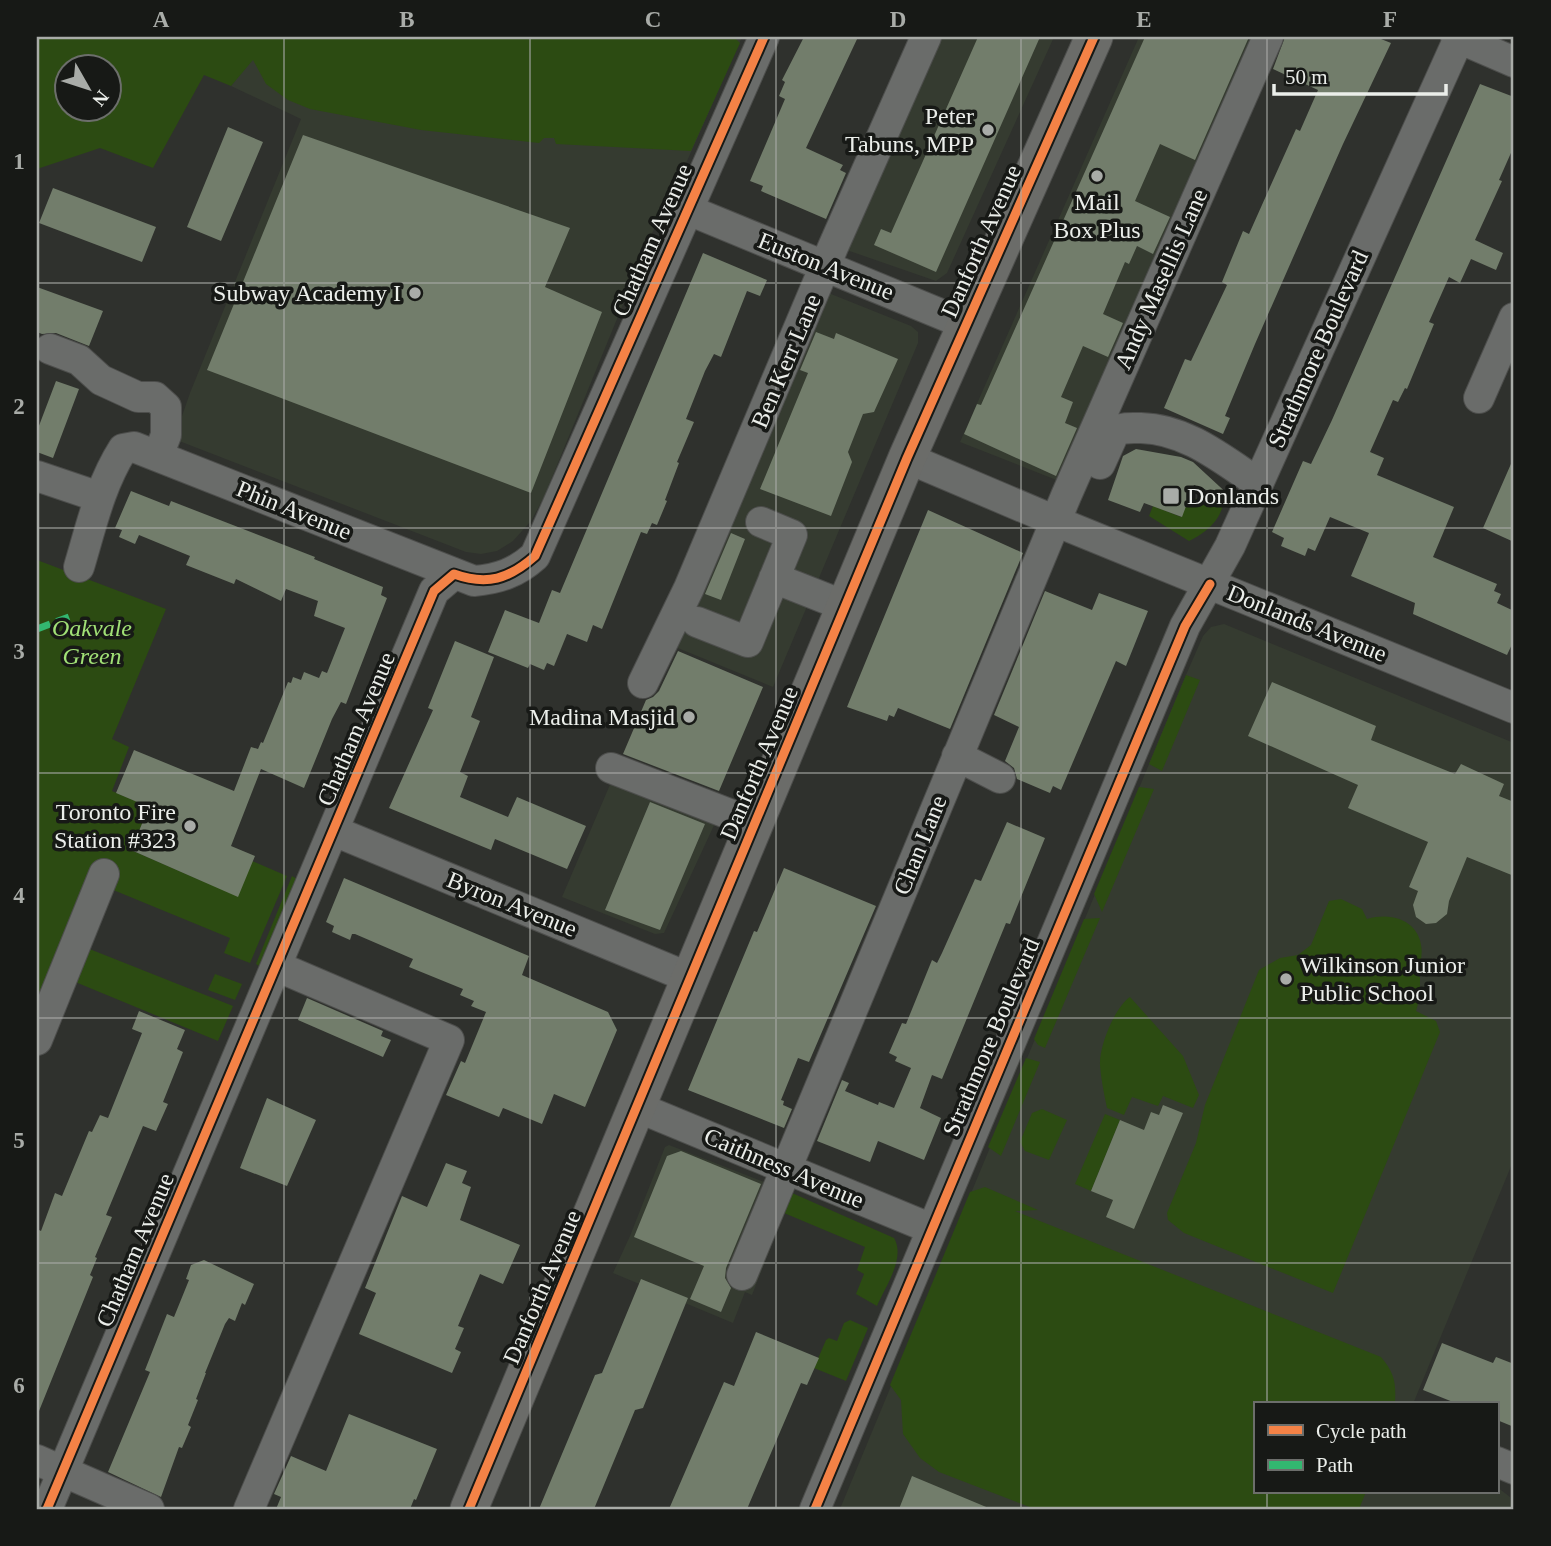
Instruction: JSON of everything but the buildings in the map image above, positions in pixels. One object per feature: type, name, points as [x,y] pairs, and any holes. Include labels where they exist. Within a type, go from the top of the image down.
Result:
[{"type":"main road","name":"Danforth Avenue","points":[[469,1509],[906,458],[1094,37]]},
{"type":"street","name":"Chatham Avenue","points":[[47,1509],[49,1466],[276,966],[434,591],[454,574],[474,581],[494,580],[520,569],[535,556],[764,37]]},
{"type":"street","name":"Ben Kerr Lane","points":[[643,683],[689,588],[926,37]]},
{"type":"street","name":"Andy Masellis Lane","points":[[1064,524],[1268,37]]},
{"type":"street","points":[[1457,38],[1514,62]]},
{"type":"street","name":"Strathmore Boulevard","points":[[814,1509],[1185,626],[1210,584],[1258,483],[1457,38]]},
{"type":"street","name":"Euston Avenue","points":[[686,209],[965,324]]},
{"type":"street","points":[[1479,398],[1514,318]]},
{"type":"street","points":[[50,349],[79,360],[101,380],[138,397],[155,397],[166,407],[166,435],[146,451],[123,449],[99,497],[79,567]]},
{"type":"street","points":[[1064,524],[1115,431],[1126,428],[1152,428],[1174,433],[1206,449],[1258,483]]},
{"type":"street","name":"Phin Avenue","points":[[146,451],[454,574]]},
{"type":"street","name":"Donlands Avenue","points":[[906,458],[1514,708]]},
{"type":"street","points":[[37,476],[99,497]]},
{"type":"street","points":[[697,622],[748,642],[793,535],[761,522]]},
{"type":"street","name":"Chan Lane","points":[[742,1275],[957,757],[1064,524]]},
{"type":"street","points":[[774,578],[845,606]]},
{"type":"street","points":[[957,757],[1000,778]]},
{"type":"street","points":[[611,768],[755,824]]},
{"type":"street","name":"Byron Avenue","points":[[334,831],[690,978]]},
{"type":"street","points":[[37,1040],[104,874]]},
{"type":"street","points":[[249,1509],[449,1040],[276,966]]},
{"type":"street","name":"Caithness Avenue","points":[[637,1107],[932,1229]]},
{"type":"street","points":[[49,1466],[149,1509]]},
{"type":"shaded area","points":[[269,37],[742,37],[653,231],[544,497],[531,521],[513,541],[497,551],[481,554],[466,552],[174,439],[301,119],[231,86]]},
{"type":"shaded area","points":[[928,37],[1054,37],[947,273],[936,281],[838,247]]},
{"type":"shaded area","points":[[1139,37],[1257,37],[1064,483],[960,442]]},
{"type":"shaded area","points":[[806,284],[911,326],[918,332],[918,343],[773,687],[668,644]]},
{"type":"shaded area","name":"Wilkinson Junior Public School","points":[[1224,624],[1514,743],[1514,1159],[1414,1402],[1254,1402],[1254,1494],[1498,1494],[1498,1488],[1510,1497],[1512,1509],[840,1509],[1186,675],[1203,636],[1211,627]]},
{"type":"shaded area","points":[[612,780],[716,821],[664,933],[655,934],[562,897]]},
{"type":"shaded area","points":[[669,1145],[792,1193],[752,1295],[745,1292],[733,1323],[613,1273],[665,1147]]},
{"type":"green space","points":[[37,37],[734,37],[740,43],[691,151],[556,144],[554,138],[544,138],[539,143],[421,130],[310,109],[288,100],[266,84],[253,60],[231,86],[204,75],[153,168],[100,148],[37,169]]},
{"type":"green space","points":[[1217,484],[1223,502],[1218,518],[1205,531],[1189,541],[1149,516],[1153,506],[1181,517],[1189,497],[1209,502]]},
{"type":"green space","name":"Oakvale Green","points":[[37,560],[166,609],[112,739],[129,747],[112,791],[149,807],[131,850],[202,881],[252,861],[287,876],[250,963],[224,953],[230,938],[106,887],[37,1024]]},
{"type":"green space","points":[[1186,675],[1200,680],[1162,771],[1149,764]]},
{"type":"green space","points":[[1139,787],[1154,789],[1102,912],[1094,894]]},
{"type":"green space","points":[[292,876],[297,879],[261,967],[256,964]]},
{"type":"green space","points":[[1341,899],[1362,909],[1367,919],[1394,918],[1413,928],[1422,948],[1416,975],[1420,977],[1420,997],[1416,1011],[1436,1021],[1440,1032],[1333,1293],[1184,1233],[1168,1220],[1167,1213],[1196,1143],[1205,1105],[1259,970],[1280,958],[1298,955],[1311,945],[1329,901]]},
{"type":"green space","points":[[1100,918],[1045,1048],[1038,1045],[1034,1039],[1084,919]]},
{"type":"green space","points":[[82,946],[233,1006],[218,1041],[68,979]]},
{"type":"green space","points":[[215,974],[242,984],[235,1000],[208,990]]},
{"type":"green space","points":[[1130,997],[1183,1056],[1199,1095],[1193,1108],[1163,1096],[1158,1106],[1132,1097],[1124,1115],[1107,1108],[1100,1057],[1114,1018]]},
{"type":"green space","points":[[1026,1058],[1040,1062],[1001,1156],[988,1147]]},
{"type":"green space","points":[[1042,1109],[1067,1120],[1049,1160],[1025,1151],[1020,1142],[1032,1113]]},
{"type":"green space","points":[[1105,1114],[1120,1120],[1091,1191],[1075,1184]]},
{"type":"green space","points":[[985,1187],[1038,1210],[1015,1211],[1381,1357],[1394,1379],[1395,1402],[1254,1402],[1254,1494],[1365,1494],[1359,1509],[1035,1509],[939,1472],[920,1458],[903,1434],[901,1400],[890,1385],[970,1192]]},
{"type":"green space","points":[[792,1193],[894,1238],[898,1254],[896,1263],[877,1306],[856,1294],[864,1274],[857,1270],[865,1247],[784,1213]]},
{"type":"green space","points":[[850,1320],[868,1328],[846,1381],[814,1368],[826,1340],[829,1338],[837,1341],[844,1323]]},
{"type":"marked path","points":[[37,629],[69,617]]},
{"type":"cycle path","points":[[47,1509],[434,591],[454,574],[487,580],[497,578],[516,570],[535,556],[764,37]]},
{"type":"cycle path","points":[[469,1509],[907,458],[1094,37]]},
{"type":"cycle path","points":[[815,1509],[1185,626],[1210,584]]},
{"type":"place","name":"Peter Tabuns, MPP","points":[[988,130]]},
{"type":"place","name":"Mail Box Plus","points":[[1097,176]]},
{"type":"place","name":"Subway Academy I","points":[[415,293]]},
{"type":"place","name":"Donlands","points":[[1171,496]]},
{"type":"place","name":"Madina Masjid","points":[[689,717]]},
{"type":"place","name":"Toronto Fire Station #323","points":[[190,826]]},
{"type":"place","name":"Wilkinson Junior Public School","points":[[1286,979]]}]
